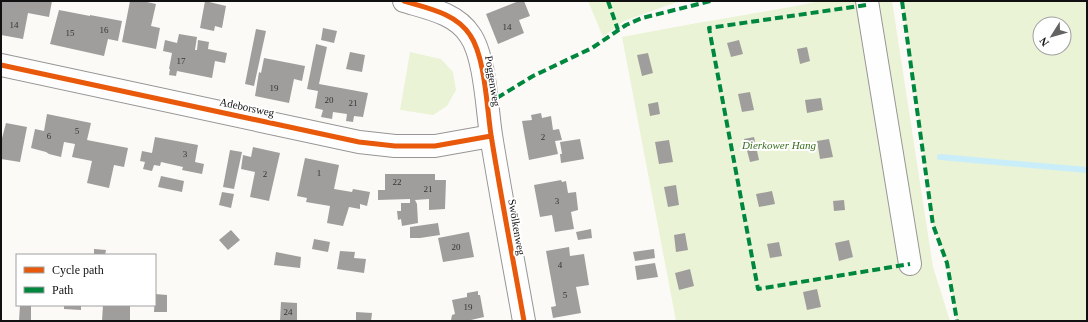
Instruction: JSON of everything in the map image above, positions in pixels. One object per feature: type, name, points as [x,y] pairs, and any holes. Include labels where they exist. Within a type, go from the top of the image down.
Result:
[{"type":"street","name":"Poggenweg","points":[[404,1],[434,10],[454,19],[470,34],[480,56],[491,136]]},
{"type":"street","points":[[867,1],[910,264]]},
{"type":"street","name":"Adeborsweg","points":[[1,65],[359,142],[395,146],[436,146],[491,136]]},
{"type":"street","name":"Swölkenweg","points":[[491,136],[524,321]]},
{"type":"green space","points":[[588,1],[681,1],[624,21],[603,37]]},
{"type":"green space","name":"Dierkower Hang","points":[[821,1],[892,1],[933,267],[950,321],[676,321],[622,37]]},
{"type":"green space","points":[[902,1],[1087,1],[1087,321],[957,321],[947,263],[933,225]]},
{"type":"green space","points":[[410,52],[441,59],[453,72],[456,90],[447,106],[433,115],[400,110]]},
{"type":"building","points":[[1,1],[52,1],[49,17],[28,13],[23,39],[1,35]]},
{"type":"building","points":[[130,1],[148,1],[147,2],[156,4],[151,26],[160,28],[156,49],[122,42]]},
{"type":"building","points":[[205,1],[226,6],[222,28],[215,26],[214,31],[200,28]]},
{"type":"building","points":[[519,1],[524,1],[530,16],[519,20],[524,33],[498,44],[486,14]]},
{"type":"building","points":[[59,10],[122,21],[118,41],[108,39],[104,56],[50,44]]},
{"type":"building","points":[[323,28],[337,31],[334,43],[321,40]]},
{"type":"building","points":[[256,29],[266,31],[254,86],[245,84]]},
{"type":"building","points":[[179,34],[197,37],[195,50],[197,50],[198,40],[209,42],[208,49],[227,53],[225,63],[215,61],[212,78],[177,71],[176,76],[169,75],[172,53],[163,51],[165,40],[177,43]]},
{"type":"building","points":[[739,40],[743,54],[731,57],[727,43]]},
{"type":"building","points":[[316,44],[327,47],[319,84],[368,93],[363,117],[354,116],[353,122],[346,121],[347,114],[333,112],[332,119],[321,117],[323,110],[315,108],[318,91],[307,89]]},
{"type":"building","points":[[807,47],[810,61],[800,64],[797,49]]},
{"type":"building","points":[[350,52],[365,55],[362,72],[346,69]]},
{"type":"building","points":[[648,53],[653,73],[642,76],[637,55]]},
{"type":"building","points":[[264,58],[305,66],[302,81],[294,79],[289,103],[255,96],[259,72],[261,73]]},
{"type":"building","points":[[750,92],[754,110],[742,112],[738,94]]},
{"type":"building","points":[[821,98],[823,110],[807,113],[805,100]]},
{"type":"building","points":[[658,102],[660,114],[650,116],[648,104]]},
{"type":"building","points":[[541,113],[542,118],[551,116],[553,130],[559,129],[562,140],[555,141],[558,154],[529,160],[522,121],[532,120],[531,115]]},
{"type":"building","points":[[47,114],[91,123],[87,140],[128,148],[124,167],[114,165],[109,188],[87,183],[92,161],[72,157],[75,144],[64,142],[61,157],[31,148],[35,129],[44,131]]},
{"type":"building","points":[[6,123],[27,127],[20,162],[1,159],[1,142]]},
{"type":"building","points":[[155,137],[198,145],[195,162],[204,164],[202,174],[182,170],[183,167],[161,162],[160,166],[154,165],[152,171],[143,169],[145,162],[140,161],[142,151],[152,153]]},
{"type":"building","points":[[754,137],[759,160],[750,162],[744,139]]},
{"type":"building","points":[[580,139],[584,159],[561,163],[560,154],[562,154],[560,142]]},
{"type":"building","points":[[829,139],[833,157],[820,159],[817,141]]},
{"type":"building","points":[[669,140],[673,162],[659,164],[655,142]]},
{"type":"building","points":[[253,147],[280,153],[269,201],[250,197],[255,172],[241,169],[243,155],[251,157]]},
{"type":"building","points":[[230,150],[242,152],[234,189],[223,187]]},
{"type":"building","points":[[305,158],[339,165],[334,189],[352,192],[353,189],[370,192],[367,206],[360,204],[360,209],[349,207],[343,226],[327,223],[330,206],[306,202],[307,198],[297,196]]},
{"type":"building","points":[[385,174],[435,174],[435,180],[446,180],[445,209],[429,210],[429,199],[415,200],[417,204],[418,223],[402,226],[401,219],[398,220],[397,211],[401,211],[401,203],[410,203],[410,199],[378,200],[378,190],[385,190]]},
{"type":"building","points":[[161,176],[184,181],[182,192],[158,187]]},
{"type":"building","points":[[561,180],[562,182],[566,181],[568,193],[576,192],[578,210],[571,212],[574,229],[555,232],[552,215],[540,217],[534,185]]},
{"type":"building","points":[[676,185],[679,205],[668,207],[664,187]]},
{"type":"building","points":[[772,191],[775,204],[759,207],[756,194]]},
{"type":"building","points":[[222,192],[234,194],[231,208],[219,205]]},
{"type":"building","points":[[844,200],[845,210],[834,211],[833,201]]},
{"type":"building","points":[[438,223],[440,235],[410,238],[410,227]]},
{"type":"building","points":[[591,229],[592,238],[578,240],[576,232]]},
{"type":"building","points":[[231,230],[240,240],[228,250],[219,240]]},
{"type":"building","points":[[469,232],[474,257],[443,262],[438,238]]},
{"type":"building","points":[[685,233],[688,250],[676,252],[674,235]]},
{"type":"building","points":[[314,239],[330,242],[328,252],[312,249]]},
{"type":"building","points":[[849,240],[853,257],[839,261],[835,243]]},
{"type":"building","points":[[779,242],[782,256],[770,258],[767,244]]},
{"type":"building","points":[[569,247],[570,256],[584,254],[589,285],[576,287],[581,313],[553,318],[551,307],[556,306],[546,251]]},
{"type":"building","points":[[94,249],[106,250],[105,254],[94,254]]},
{"type":"building","points":[[654,249],[655,258],[635,261],[633,252]]},
{"type":"building","points":[[340,251],[355,252],[354,258],[366,259],[364,273],[337,269]]},
{"type":"building","points":[[276,252],[301,257],[300,268],[274,265]]},
{"type":"building","points":[[655,263],[658,277],[637,280],[635,266]]},
{"type":"building","points":[[690,269],[694,286],[679,290],[675,273]]},
{"type":"building","points":[[817,289],[821,307],[807,310],[803,292]]},
{"type":"building","points":[[478,291],[484,317],[471,321],[452,321],[452,315],[455,314],[452,300],[467,297],[467,293]]},
{"type":"building","points":[[156,294],[167,295],[167,312],[154,312],[154,306],[156,306]]},
{"type":"building","points":[[281,302],[297,303],[297,321],[280,321]]},
{"type":"building","points":[[20,306],[31,306],[31,321],[19,321]]},
{"type":"building","points":[[64,306],[81,306],[81,310],[64,309]]},
{"type":"building","points":[[103,306],[130,306],[130,321],[102,321]]},
{"type":"building","points":[[356,312],[372,313],[371,321],[356,321]]},
{"type":"waterway","points":[[940,157],[1087,170]]},
{"type":"marked path","points":[[608,1],[618,30]]},
{"type":"marked path","points":[[487,104],[533,76],[592,48],[626,25],[642,18],[711,1]]},
{"type":"marked path","points":[[902,1],[933,225],[947,263],[957,321]]},
{"type":"marked path","points":[[866,5],[709,28],[758,289],[910,264]]},
{"type":"cycle path","points":[[404,1],[449,16],[464,28],[475,44],[482,69],[487,97],[491,135],[524,321]]},
{"type":"cycle path","points":[[1,65],[359,142],[395,146],[435,146],[491,136]]}]
